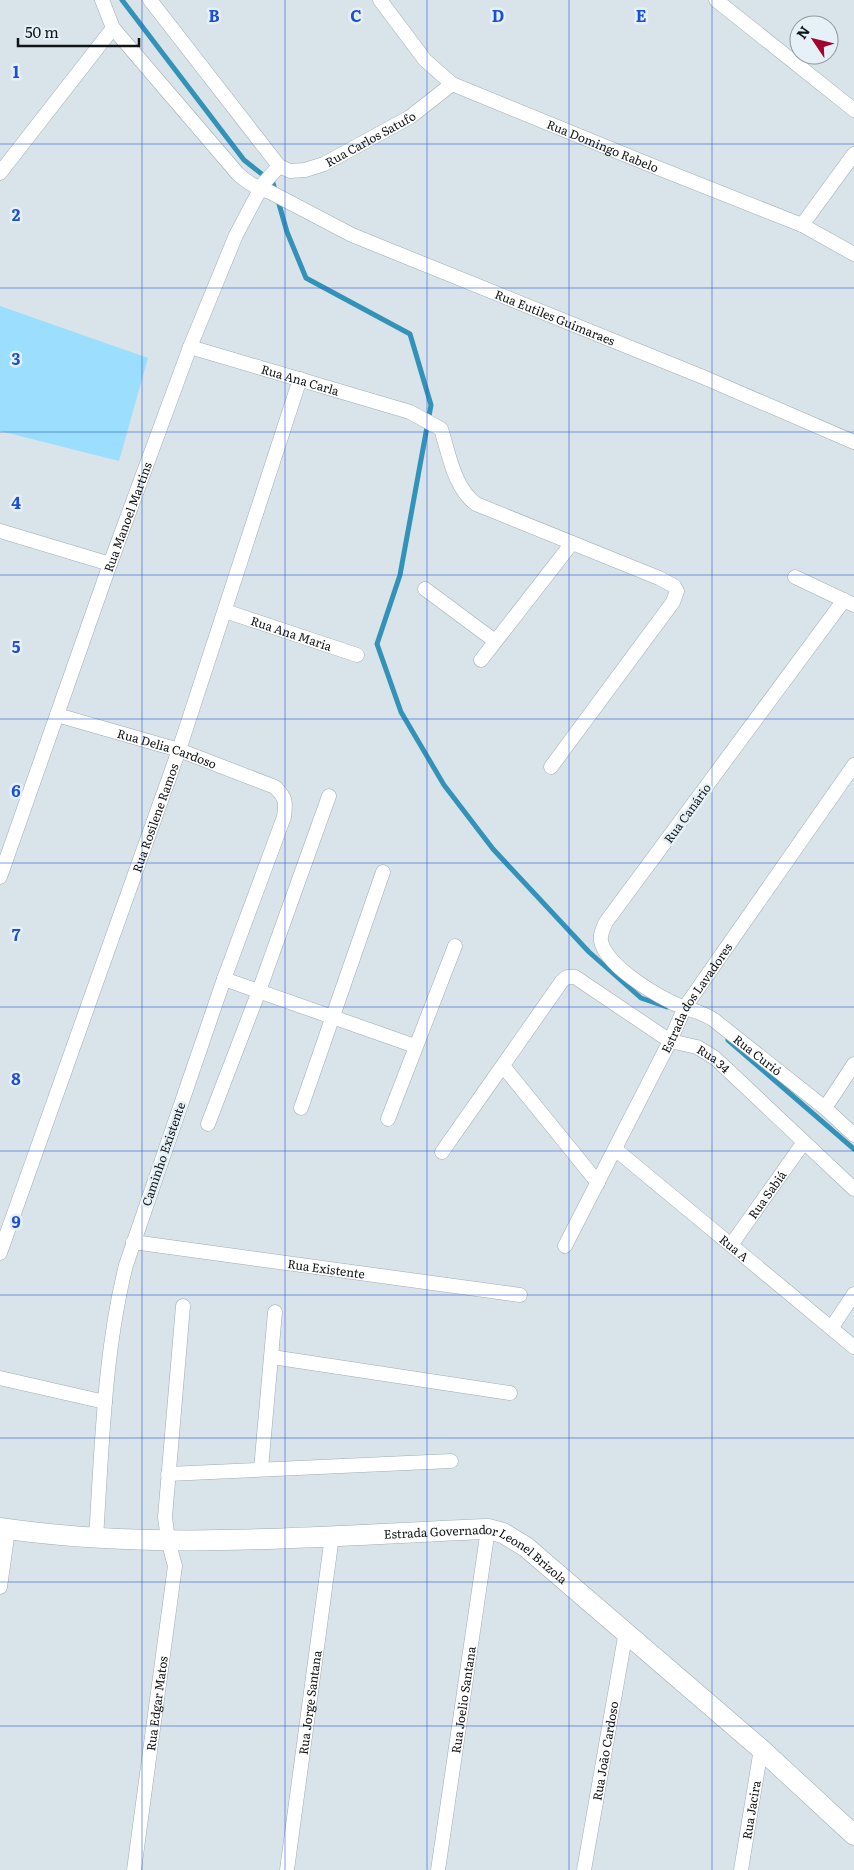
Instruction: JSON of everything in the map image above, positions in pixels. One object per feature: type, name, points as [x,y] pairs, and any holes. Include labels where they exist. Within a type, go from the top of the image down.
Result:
[{"type":"main road","name":"Estrada Governador Leonel Brizola","points":[[4,1529],[96,1538],[217,1541],[488,1529],[503,1533],[526,1547],[761,1748],[854,1835]]},
{"type":"street","name":"Rua Eutiles Guimaraes","points":[[102,0],[113,28],[238,174],[352,235],[703,377],[854,442]]},
{"type":"street","points":[[150,0],[277,168]]},
{"type":"street","name":"Rua Domingo Rabelo","points":[[380,0],[425,60],[452,84],[638,161],[802,225],[854,254]]},
{"type":"street","points":[[716,0],[854,110]]},
{"type":"street","points":[[0,173],[113,28]]},
{"type":"street","name":"Rua Carlos Satufo","points":[[277,168],[290,171],[305,170],[324,164],[410,117],[452,84]]},
{"type":"street","points":[[802,225],[854,154]]},
{"type":"street","name":"Rua Manoel Martins","points":[[0,877],[110,564],[190,347],[236,235],[277,168]]},
{"type":"street","name":"Rua Ana Carla","points":[[190,347],[410,412],[441,429],[454,471],[463,491],[476,504],[659,578],[674,586],[677,591],[673,602],[551,768]]},
{"type":"street","name":"Rua Rosilene Ramos","points":[[0,1253],[179,750],[226,611],[300,379]]},
{"type":"street","points":[[0,531],[110,564]]},
{"type":"street","points":[[481,660],[572,543]]},
{"type":"street","name":"Rua Canário","points":[[684,1009],[651,991],[627,974],[613,960],[604,947],[602,929],[849,602],[795,578]]},
{"type":"street","points":[[425,589],[495,641]]},
{"type":"street","name":"Rua Ana Maria","points":[[226,611],[357,655]]},
{"type":"street","name":"Rua Delia Cardoso","points":[[57,715],[179,750],[275,787]]},
{"type":"street","name":"Estrada dos Lavadores","points":[[565,1246],[684,1009],[854,765]]},
{"type":"street","name":"Caminho Existente","points":[[96,1538],[105,1402],[120,1286],[132,1242],[224,979],[284,817],[284,796],[275,787]]},
{"type":"street","points":[[208,1124],[330,796]]},
{"type":"street","points":[[301,1108],[383,872]]},
{"type":"street","points":[[388,1119],[455,946]]},
{"type":"street","name":"Rua 34","points":[[442,1152],[562,981],[570,976],[575,977],[672,1035],[715,1058],[854,1189]]},
{"type":"street","points":[[224,979],[415,1046]]},
{"type":"street","name":"Rua Curió","points":[[684,1009],[702,1013],[714,1020],[825,1108]]},
{"type":"street","points":[[854,1064],[825,1108],[854,1134]]},
{"type":"street","points":[[502,1066],[598,1183]]},
{"type":"street","name":"Rua Sabiá","points":[[731,1245],[804,1142]]},
{"type":"street","name":"Rua A","points":[[615,1149],[854,1347]]},
{"type":"street","name":"Rua Existente","points":[[132,1242],[520,1295]]},
{"type":"street","points":[[832,1327],[854,1294]]},
{"type":"street","name":"Rua Edgar Matos","points":[[134,1870],[175,1566],[168,1540],[165,1518],[183,1306]]},
{"type":"street","points":[[261,1469],[276,1312]]},
{"type":"street","points":[[272,1358],[510,1393]]},
{"type":"street","points":[[0,1378],[105,1402]]},
{"type":"street","points":[[168,1474],[450,1461]]},
{"type":"street","points":[[0,1587],[4,1529]]},
{"type":"street","name":"Rua Joelio Santana","points":[[438,1870],[488,1529]]},
{"type":"street","name":"Rua Jorge Santana","points":[[287,1870],[332,1536]]},
{"type":"street","name":"Rua João Cardoso","points":[[584,1870],[626,1632]]},
{"type":"street","name":"Rua Jacira","points":[[741,1870],[761,1748]]},
{"type":"shaded area","points":[[0,306],[148,358],[119,461],[0,431]]},
{"type":"waterway","points":[[122,0],[244,160],[273,183],[287,232],[306,278],[410,334],[431,405],[400,575],[377,644],[401,712],[444,785],[493,849],[589,952],[641,998],[667,1007]]},
{"type":"waterway","points":[[728,1040],[854,1149]]}]
